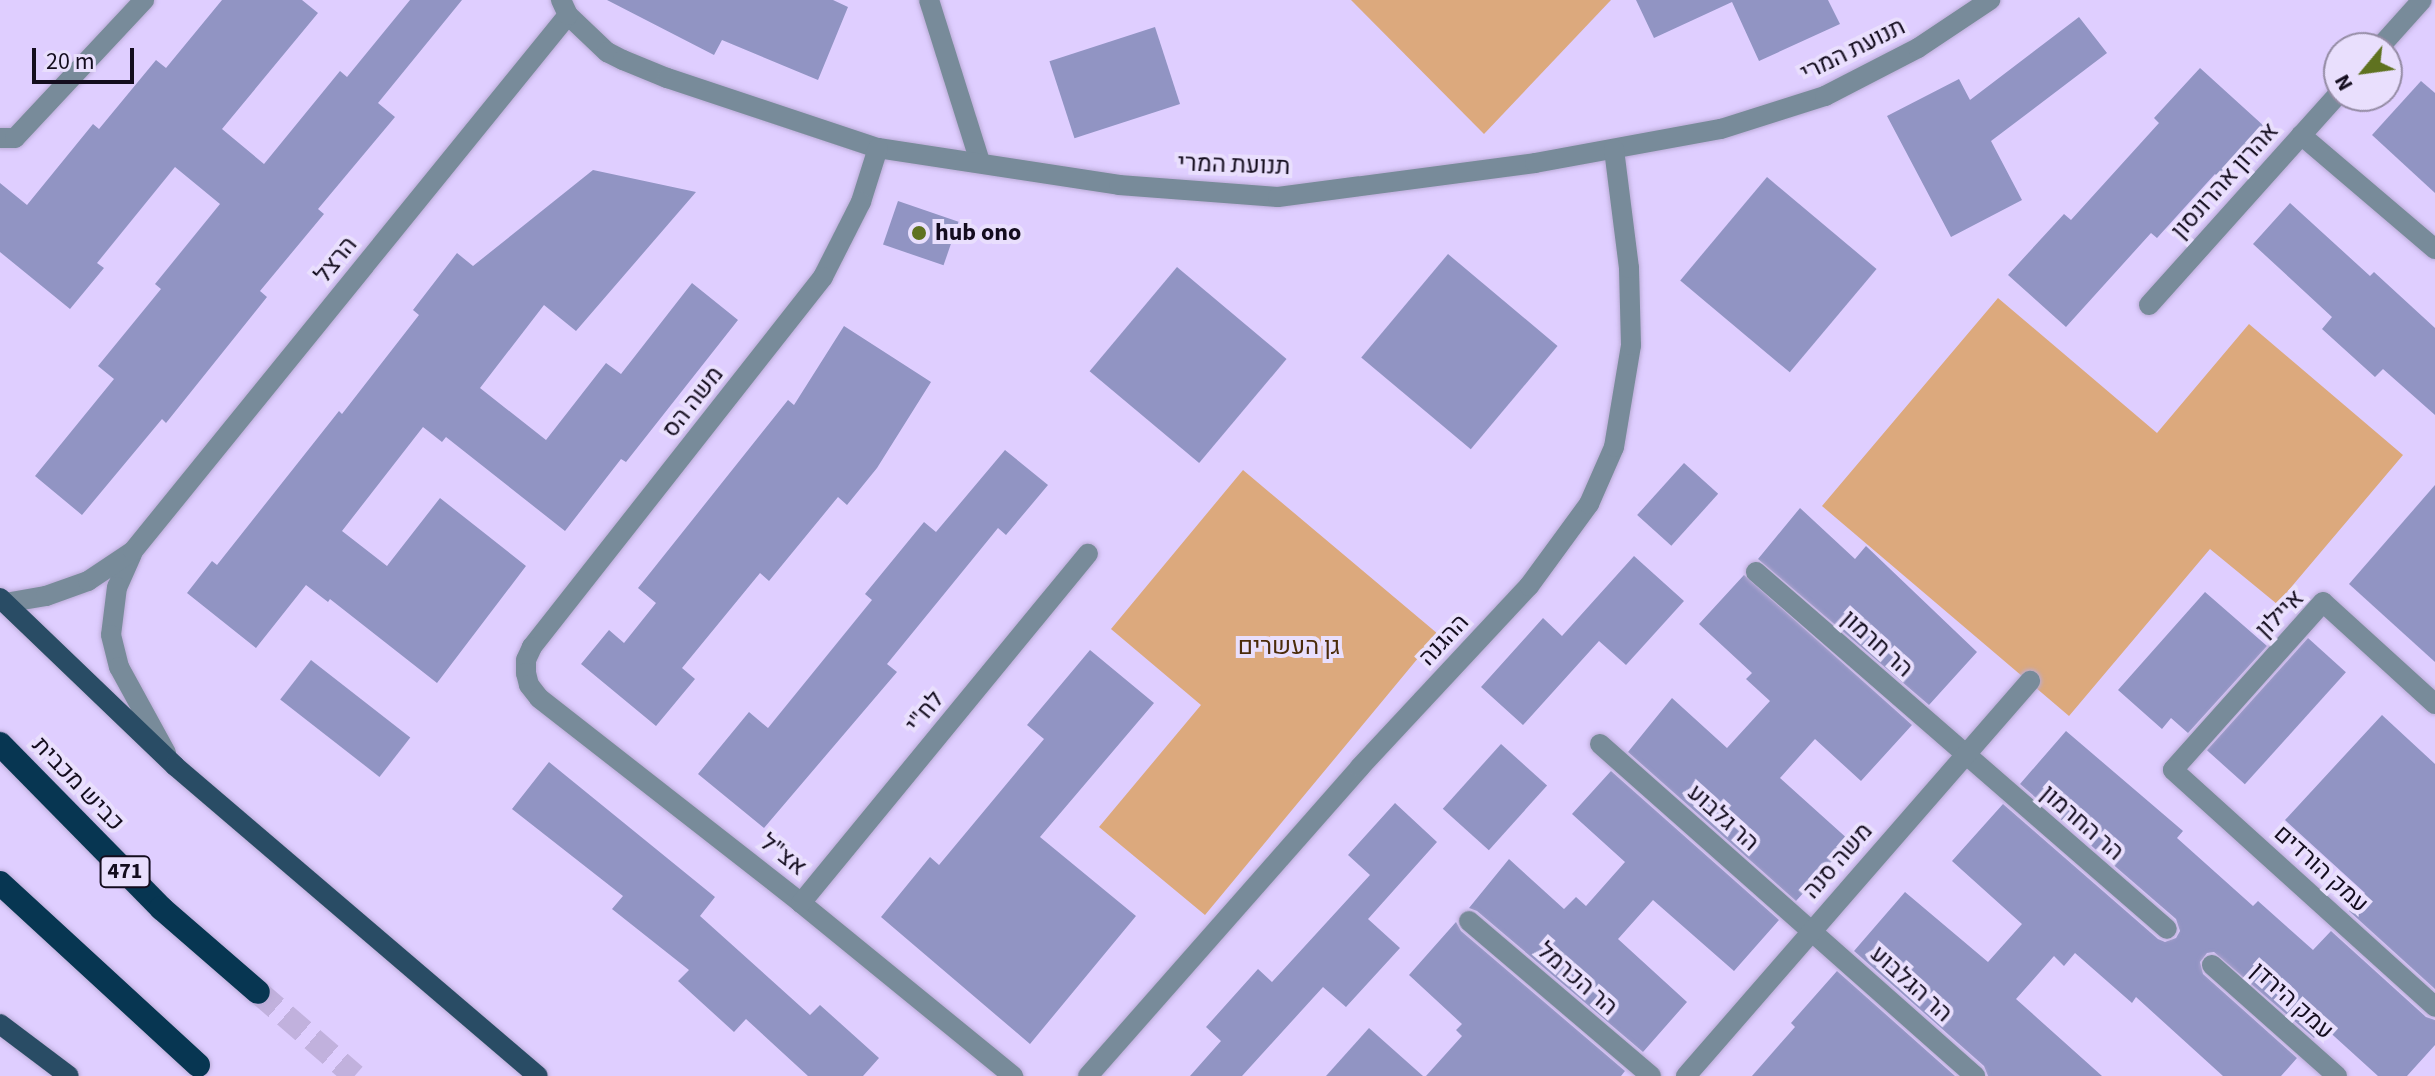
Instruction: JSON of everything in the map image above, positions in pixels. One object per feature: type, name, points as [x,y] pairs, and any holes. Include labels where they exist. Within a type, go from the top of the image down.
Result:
[{"type":"highway","name":"כביש מכבית","points":[[0,744],[161,908],[258,992]]},
{"type":"highway","points":[[0,883],[198,1065]]},
{"type":"main road","points":[[2,601],[175,766],[538,1076]]},
{"type":"main road","points":[[0,1024],[69,1076]]},
{"type":"street","points":[[0,138],[15,138],[144,0]]},
{"type":"street","points":[[929,0],[980,162]]},
{"type":"street","name":"תנועת המרי","points":[[564,8],[607,52],[623,60],[667,78],[878,148],[1119,185],[1278,197],[1614,149],[1721,129],[1825,96],[1918,48],[1990,0]]},
{"type":"street","points":[[2393,32],[2422,0]]},
{"type":"street","name":"הרצל","points":[[133,551],[564,8]]},
{"type":"street","name":"אהרון אהרונסון","points":[[2149,305],[2323,111]]},
{"type":"street","points":[[2301,135],[2435,249]]},
{"type":"street","name":"משה הס","points":[[526,673],[526,660],[532,647],[823,277],[861,202],[878,148]]},
{"type":"street","name":"ההגנה","points":[[1088,1076],[1360,767],[1529,586],[1589,504],[1614,447],[1631,345],[1629,268],[1614,149]]},
{"type":"street","points":[[2,601],[46,596],[88,581],[133,551]]},
{"type":"street","points":[[133,551],[117,587],[111,635],[119,667],[138,706],[175,766]]},
{"type":"street","name":"לח\"י","points":[[801,903],[1088,554]]},
{"type":"street","name":"הר חרמון","points":[[1756,572],[1964,756]]},
{"type":"street","name":"איילון","points":[[2173,770],[2323,602],[2435,704]]},
{"type":"street","name":"אצ\"ל","points":[[526,673],[529,685],[539,698],[801,903],[1013,1076]]},
{"type":"street","name":"משה סנה","points":[[1686,1076],[2030,681]]},
{"type":"street","name":"הר גלבוע","points":[[1600,744],[1812,931]]},
{"type":"street","name":"הר החרמון","points":[[1964,756],[2167,929]]},
{"type":"street","name":"עמק הורדים","points":[[2173,770],[2435,1007]]},
{"type":"street","name":"הר הכרמל","points":[[1469,921],[1651,1076]]},
{"type":"street","name":"הר הגלבוע","points":[[1812,931],[1975,1076]]},
{"type":"street","name":"עמק הירדן","points":[[2212,965],[2337,1076]]},
{"type":"green space","points":[[1351,0],[1611,0],[1484,134]]},
{"type":"green space","points":[[1998,298],[2157,433],[2249,324],[2403,455],[2277,604],[2210,549],[2069,716],[1822,506]]},
{"type":"green space","name":"גן העשרים","points":[[1243,470],[1438,634],[1205,915],[1099,827],[1201,705],[1111,629]]},
{"type":"building","points":[[222,0],[302,0],[318,13],[222,129],[264,164],[340,71],[347,77],[410,0],[462,0],[378,103],[395,117],[318,209],[324,214],[260,291],[267,297],[166,423],[162,419],[82,515],[35,476],[114,379],[98,366],[161,289],[155,284],[220,204],[175,167],[97,263],[104,268],[70,309],[0,252],[0,183],[27,205],[93,124],[99,129],[156,60],[166,68]]},
{"type":"building","points":[[607,0],[833,0],[848,7],[818,80],[722,40],[714,55]]},
{"type":"building","points":[[1636,0],[1828,0],[1840,24],[1759,61],[1732,2],[1654,38]]},
{"type":"building","points":[[2079,17],[2107,53],[1991,141],[2022,200],[1951,237],[1887,116],[1959,79],[1970,100]]},
{"type":"building","points":[[1155,27],[1180,104],[1074,138],[1049,61]]},
{"type":"building","points":[[2200,68],[2265,127],[2219,178],[2215,174],[2157,238],[2151,233],[2066,327],[2008,275],[2064,214],[2071,220],[2159,123],[2154,118]]},
{"type":"building","points":[[2421,81],[2435,93],[2435,193],[2372,135],[2393,112],[2403,112],[2403,101]]},
{"type":"building","points":[[593,170],[696,192],[576,331],[544,305],[480,388],[546,440],[606,363],[621,374],[692,283],[738,320],[626,462],[621,459],[565,531],[446,437],[442,442],[423,427],[342,531],[387,566],[440,498],[526,566],[437,683],[330,599],[328,602],[306,585],[256,648],[187,593],[212,561],[217,565],[339,411],[342,414],[419,315],[413,310],[457,253],[473,266]]},
{"type":"building","points":[[1767,177],[1877,269],[1790,372],[1680,280]]},
{"type":"building","name":"hub ono","points":[[898,201],[959,222],[944,265],[883,244]]},
{"type":"building","points":[[2290,203],[2370,276],[2374,272],[2435,328],[2435,415],[2383,369],[2375,377],[2322,329],[2332,317],[2253,244]]},
{"type":"building","points":[[1448,254],[1558,346],[1471,449],[1361,357]]},
{"type":"building","points":[[1177,267],[1287,359],[1199,463],[1090,371]]},
{"type":"building","points":[[844,326],[931,382],[877,468],[847,505],[838,497],[769,581],[760,573],[682,668],[695,679],[656,726],[581,664],[609,630],[624,643],[656,603],[638,588],[788,400],[794,405]]},
{"type":"building","points":[[1005,450],[1048,485],[1006,535],[998,528],[887,664],[897,672],[764,828],[698,774],[749,712],[768,728],[872,600],[865,594],[924,522],[936,532]]},
{"type":"building","points":[[1684,463],[1718,494],[1671,546],[1637,515]]},
{"type":"building","points":[[2435,485],[2435,662],[2349,584]]},
{"type":"building","points":[[1800,508],[1855,559],[1866,546],[1977,652],[1929,705],[1758,559]]},
{"type":"building","points":[[1634,556],[1684,601],[1626,665],[1599,641],[1523,725],[1481,687],[1543,618],[1562,636]]},
{"type":"building","points":[[1744,575],[1912,725],[1861,781],[1815,739],[1780,778],[1850,841],[1796,901],[1628,752],[1672,698],[1727,748],[1770,701],[1746,679],[1752,673],[1699,624]]},
{"type":"building","points":[[2205,592],[2267,646],[2188,733],[2171,718],[2162,729],[2118,690]]},
{"type":"building","points":[[2308,638],[2346,672],[2245,784],[2207,750]]},
{"type":"building","points":[[1090,650],[1154,703],[1040,837],[1136,916],[1030,1044],[881,917],[930,857],[939,865],[1044,739],[1027,725]]},
{"type":"building","points":[[311,660],[410,738],[380,777],[280,699]]},
{"type":"building","points":[[2382,715],[2435,764],[2435,989],[2349,911],[2365,893],[2285,820]]},
{"type":"building","points":[[2066,731],[2183,831],[2177,838],[2253,906],[2258,901],[2313,950],[2331,931],[2426,1017],[2435,1020],[2435,1045],[2407,1076],[2378,1076],[2324,1027],[2314,1038],[2214,952],[2207,953],[2200,962],[2203,974],[2297,1058],[2281,1076],[2223,1076],[2136,997],[2132,1003],[2075,953],[2064,966],[2054,956],[2016,999],[2102,1076],[1988,1076],[1984,1066],[1854,951],[1905,892],[1988,962],[2022,924],[1952,861],[2003,804],[2158,939],[2165,942],[2176,938],[2180,931],[2176,919],[2020,784]]},
{"type":"building","points":[[1501,744],[1547,785],[1489,850],[1443,809]]},
{"type":"building","points":[[549,762],[715,897],[700,916],[810,1015],[820,1005],[879,1058],[863,1076],[808,1076],[746,1019],[734,1032],[678,981],[689,970],[612,909],[623,896],[512,809]]},
{"type":"building","points":[[1611,771],[1779,920],[1734,971],[1653,900],[1618,939],[1687,1002],[1643,1052],[1477,911],[1469,908],[1509,859],[1564,909],[1576,897],[1586,906],[1625,862],[1572,814]]},
{"type":"building","points":[[1395,803],[1437,842],[1368,919],[1400,948],[1346,1007],[1323,987],[1242,1076],[1190,1076],[1221,1041],[1206,1027],[1258,969],[1272,982],[1370,875],[1348,855]]},
{"type":"building","points":[[1456,922],[1461,931],[1625,1071],[1621,1076],[1426,1076],[1462,1036],[1456,1030],[1462,1024],[1409,975]]},
{"type":"building","points":[[1837,971],[1955,1076],[1752,1076],[1795,1027],[1791,1023]]},
{"type":"building","points":[[1369,1028],[1423,1076],[1326,1076]]},
{"type":"tunnel","points":[[258,992],[355,1076]]},
{"type":"place","name":"hub ono","points":[[919,233]]}]
